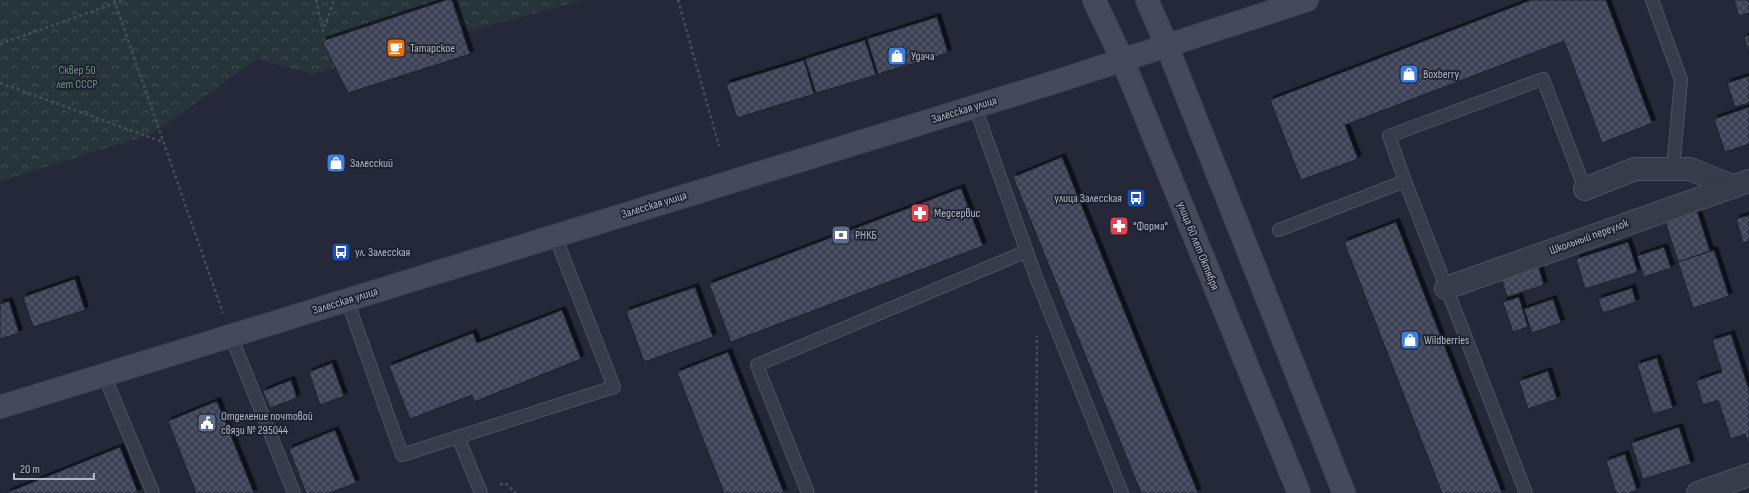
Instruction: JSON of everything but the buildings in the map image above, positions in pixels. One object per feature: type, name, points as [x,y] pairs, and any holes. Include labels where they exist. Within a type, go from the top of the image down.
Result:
[{"type":"main road","name":"улица 60 лет Октября","points":[[1094,0],[1123,61],[1299,493]]},
{"type":"main road","points":[[1147,0],[1167,46],[1344,493]]},
{"type":"main road","name":"Залесская улица","points":[[0,407],[1123,61],[1307,0]]},
{"type":"street","name":"Школьный переулок","points":[[1585,189],[1636,168],[1690,169],[1740,183]]},
{"type":"street","name":"Школьный переулок","points":[[1446,288],[1740,183]]},
{"type":"street","points":[[1698,493],[1749,476]]},
{"type":"lane","points":[[1652,0],[1681,80],[1673,169]]},
{"type":"lane","points":[[1526,493],[1446,288],[1389,136],[1543,79],[1585,189]]},
{"type":"lane","points":[[975,107],[1027,251],[1122,493]]},
{"type":"lane","points":[[1279,230],[1405,181]]},
{"type":"lane","points":[[347,300],[402,455],[614,387],[555,236]]},
{"type":"lane","points":[[808,493],[757,365],[1027,251]]},
{"type":"lane","points":[[231,336],[294,493]]},
{"type":"lane","points":[[104,375],[153,493]]},
{"type":"lane","points":[[458,437],[481,493]]},
{"type":"path","points":[[0,44],[114,2],[125,0]]},
{"type":"path","points":[[316,0],[323,31],[334,0]]},
{"type":"path","points":[[678,0],[719,146]]},
{"type":"path","points":[[114,2],[231,336]]},
{"type":"path","points":[[0,83],[164,142]]},
{"type":"path","points":[[1036,493],[1037,335]]},
{"type":"path","points":[[505,484],[516,493]]},
{"type":"green space","name":"Сквер 50 лет СССР","points":[[0,0],[583,0],[312,74],[257,59],[152,134],[0,181]]},
{"type":"place","name":"Татарское","points":[[396,48]]},
{"type":"place","name":"Удача","points":[[897,56]]},
{"type":"place","name":"Boxberry","points":[[1409,74]]},
{"type":"place","name":"Залесский","points":[[336,163]]},
{"type":"place","name":"улица Залесская","points":[[1136,198]]},
{"type":"place","name":"Медсервис","points":[[920,213]]},
{"type":"place","name":"\"Форма\"","points":[[1119,226]]},
{"type":"place","name":"РНКБ","points":[[841,235]]},
{"type":"place","name":"ул. Залесская","points":[[341,252]]},
{"type":"place","name":"Wildberries","points":[[1410,340]]},
{"type":"place","name":"Отделение почтовой связи № 295044","points":[[207,423]]}]
